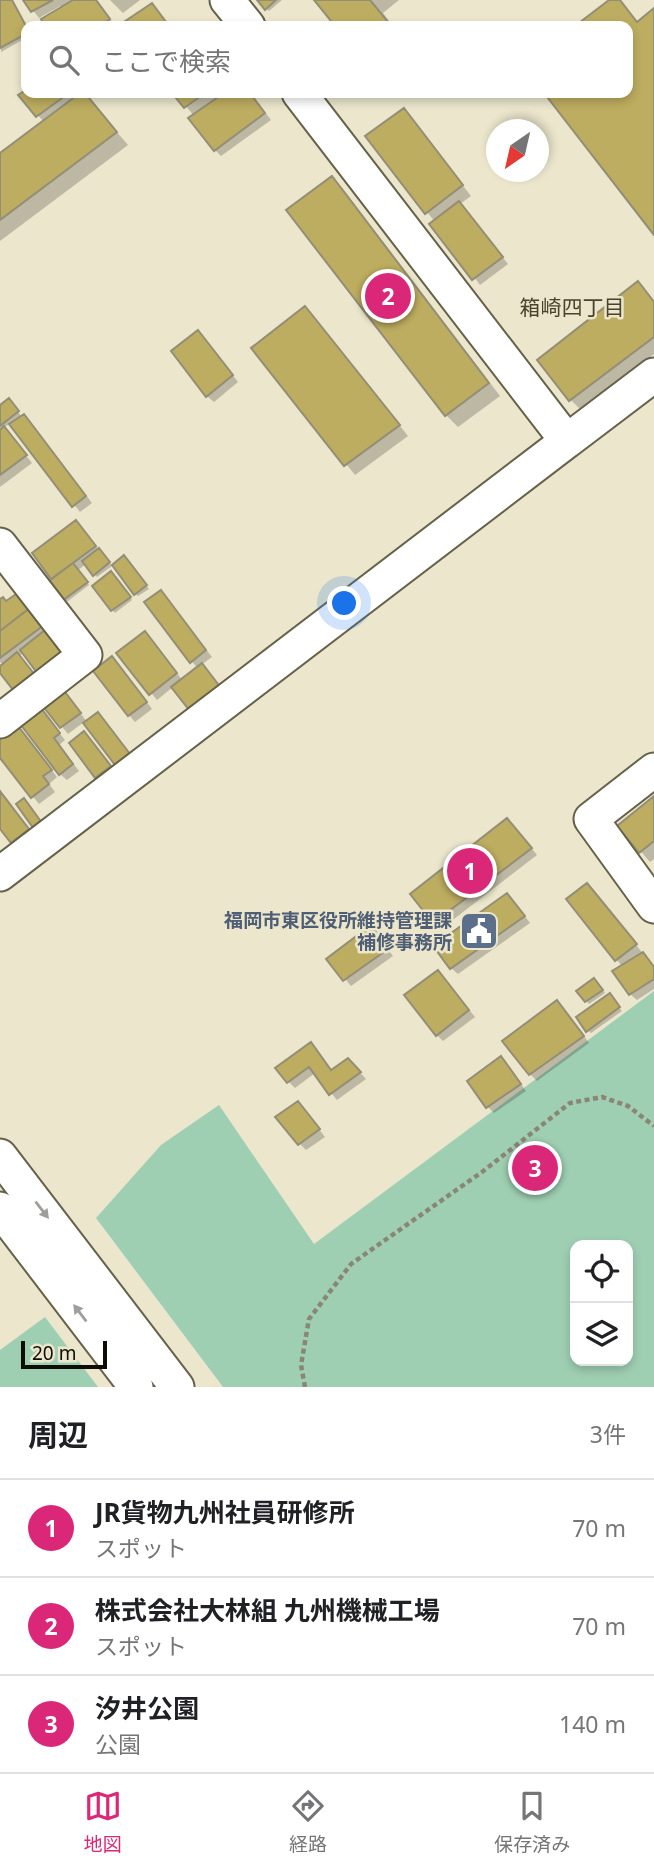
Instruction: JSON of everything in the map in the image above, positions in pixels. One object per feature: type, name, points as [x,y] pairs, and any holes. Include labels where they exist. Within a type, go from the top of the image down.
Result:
[{"type":"street","points":[[227,0],[244,21]]},
{"type":"street","points":[[303,98],[567,441]]},
{"type":"street","points":[[0,874],[654,376]]},
{"type":"street","points":[[0,545],[85,654],[0,721]]},
{"type":"street","points":[[654,770],[590,819],[654,906]]},
{"type":"street","points":[[0,1156],[177,1387]]},
{"type":"street","points":[[0,1209],[136,1387]]},
{"type":"path","points":[[305,1387],[302,1365],[309,1319],[351,1264],[482,1172],[570,1103],[602,1097],[628,1106],[654,1126]]},
{"type":"green space","points":[[654,991],[654,1387],[223,1387],[96,1218],[161,1145],[219,1105],[314,1244]]},
{"type":"green space","points":[[45,1317],[98,1387],[0,1387],[0,1350]]},
{"type":"building","points":[[0,0],[12,0],[23,21],[21,21],[21,37],[0,48]]},
{"type":"building","points":[[23,0],[53,0],[31,12]]},
{"type":"building","points":[[73,0],[96,0],[110,19],[42,21],[41,19]]},
{"type":"building","points":[[257,0],[276,0],[265,10]]},
{"type":"building","points":[[314,0],[370,0],[387,21],[331,21]]},
{"type":"building","points":[[609,0],[620,0],[637,22],[654,8],[654,235],[548,98],[633,98],[633,21],[582,21]]},
{"type":"building","points":[[152,3],[165,21],[125,21]]},
{"type":"building","points":[[21,93],[21,98],[62,98],[36,117],[18,95]]},
{"type":"building","points":[[73,98],[89,98],[117,132],[0,220],[0,153]]},
{"type":"building","points":[[176,98],[198,98],[184,108]]},
{"type":"building","points":[[217,98],[254,98],[265,113],[214,151],[188,118]]},
{"type":"building","points":[[404,108],[463,185],[425,214],[365,136]]},
{"type":"building","points":[[332,176],[489,383],[445,416],[286,210]]},
{"type":"building","points":[[459,201],[503,257],[472,280],[429,224]]},
{"type":"building","points":[[638,281],[654,302],[654,337],[569,401],[537,360]]},
{"type":"building","points":[[305,306],[400,425],[344,466],[251,348]]},
{"type":"building","points":[[198,330],[233,375],[206,397],[171,351]]},
{"type":"building","points":[[9,398],[19,411],[0,426],[0,405]]},
{"type":"building","points":[[24,414],[86,496],[72,507],[9,424]]},
{"type":"building","points":[[4,426],[27,455],[0,475],[0,430]]},
{"type":"building","points":[[76,520],[96,546],[51,579],[32,553]]},
{"type":"building","points":[[99,548],[110,562],[93,576],[82,561]]},
{"type":"building","points":[[124,555],[147,585],[134,595],[112,565]]},
{"type":"building","points":[[73,563],[88,582],[59,603],[45,584]]},
{"type":"building","points":[[111,571],[131,597],[111,611],[92,586]]},
{"type":"building","points":[[161,590],[206,650],[190,663],[144,602]]},
{"type":"building","points":[[19,592],[31,607],[0,631],[0,599],[3,597],[6,601]]},
{"type":"building","points":[[31,607],[44,625],[0,658],[0,631]]},
{"type":"building","points":[[50,626],[69,651],[38,674],[20,650]]},
{"type":"building","points":[[145,631],[177,673],[149,695],[116,653]]},
{"type":"building","points":[[17,652],[35,675],[14,691],[0,673],[0,666]]},
{"type":"building","points":[[112,656],[147,702],[128,716],[93,671]]},
{"type":"building","points":[[202,663],[221,688],[190,711],[171,687]]},
{"type":"building","points":[[59,684],[81,713],[60,728],[38,700]]},
{"type":"building","points":[[35,700],[60,733],[54,738],[73,764],[59,775],[14,716]]},
{"type":"building","points":[[98,712],[130,754],[115,765],[83,723]]},
{"type":"building","points":[[15,722],[52,770],[43,776],[49,784],[31,798],[0,758],[0,733]]},
{"type":"building","points":[[84,731],[111,766],[95,778],[69,743]]},
{"type":"building","points":[[0,791],[29,829],[11,843],[0,829]]},
{"type":"building","points":[[654,796],[654,841],[639,853],[617,826]]},
{"type":"building","points":[[24,798],[42,823],[34,829],[16,804]]},
{"type":"building","points":[[507,818],[532,848],[433,923],[410,894]]},
{"type":"building","points":[[587,883],[637,944],[615,961],[566,899]]},
{"type":"building","name":"福岡市東区役所維持管理課 補修事務所","points":[[507,893],[525,916],[450,969],[433,946]]},
{"type":"building","points":[[371,925],[388,949],[343,981],[326,959]]},
{"type":"building","points":[[643,952],[654,967],[654,979],[629,995],[612,971]]},
{"type":"building","points":[[438,970],[469,1010],[436,1036],[404,995]]},
{"type":"building","points":[[594,978],[603,990],[585,1002],[576,991]]},
{"type":"building","points":[[610,993],[620,1007],[586,1032],[576,1017]]},
{"type":"building","points":[[557,1000],[584,1036],[529,1075],[502,1041]]},
{"type":"building","points":[[311,1042],[331,1070],[348,1058],[361,1072],[329,1095],[309,1067],[287,1083],[275,1068]]},
{"type":"building","points":[[501,1056],[521,1084],[486,1108],[467,1081]]},
{"type":"building","points":[[298,1101],[320,1129],[298,1145],[275,1117]]},
{"type":"place","name":"株式会社大林組 九州機械工場","points":[[388,296]]},
{"type":"place","name":"JR貨物九州社員研修所","points":[[470,871]]},
{"type":"place","name":"福岡市東区役所維持管理課 補修事務所","points":[[479,931]]},
{"type":"place","name":"汐井公園","points":[[535,1168]]},
{"type":"district","name":"箱崎四丁目","points":[[572,307]]}]
